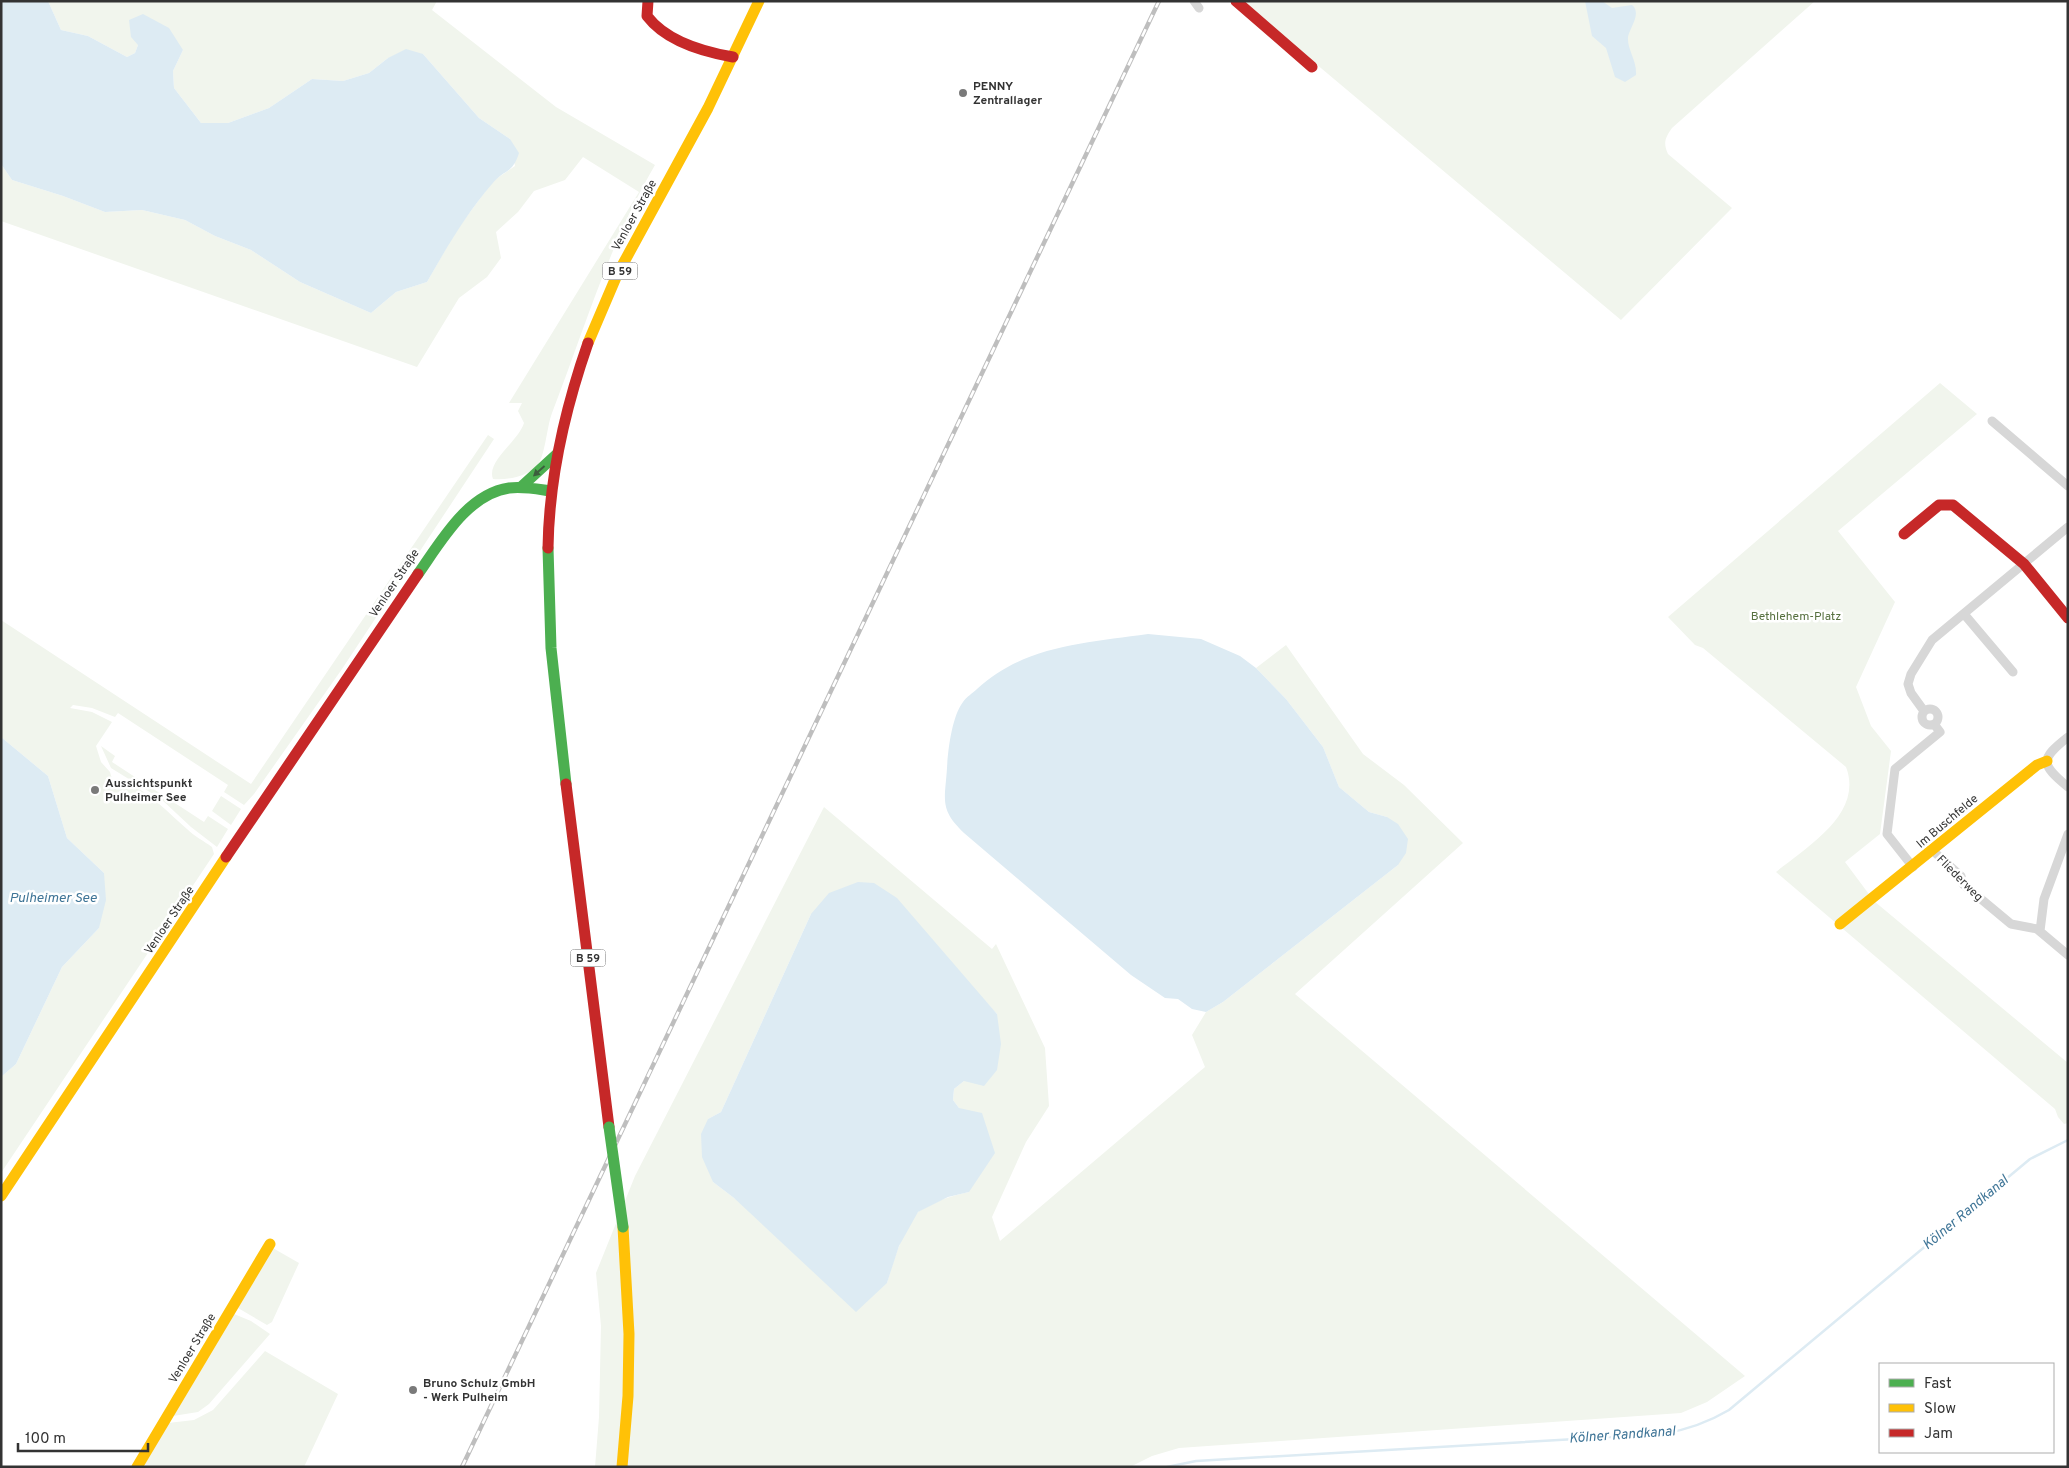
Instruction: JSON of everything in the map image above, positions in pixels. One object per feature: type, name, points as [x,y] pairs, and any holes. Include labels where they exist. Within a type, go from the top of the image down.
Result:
[{"type":"main road","points":[[648,1],[647,16],[658,28],[717,55],[733,57]]},
{"type":"main road","name":"Venloer Straße","points":[[1,1196],[128,1002],[438,545],[464,514],[490,494],[521,487],[551,491],[557,454],[578,376],[600,312],[624,260],[703,118],[759,1]]},
{"type":"main road","points":[[1236,1],[1312,67]]},
{"type":"main road","points":[[521,487],[557,454]]},
{"type":"main road","name":"B 59","points":[[551,491],[548,540],[549,618],[566,788],[623,1227],[629,1334],[628,1396],[622,1467]]},
{"type":"main road","points":[[1904,534],[1939,505],[1948,504],[2024,564],[2068,618]]},
{"type":"main road","name":"Im Buschfelde","points":[[1840,924],[2037,765],[2047,761]]},
{"type":"main road","name":"Venloer Straße","points":[[138,1467],[270,1244]]},
{"type":"street","points":[[1992,421],[2068,486]]},
{"type":"street","points":[[1913,867],[1886,834],[1895,769],[1940,732],[1934,724],[1927,725],[1923,721],[1924,711],[1908,689],[1908,679],[1932,640],[2068,527]]},
{"type":"street","points":[[1964,614],[2013,672]]},
{"type":"street","name":"Im Buschfelde","points":[[2047,761],[2049,753],[2068,737]]},
{"type":"street","points":[[2047,761],[2052,774],[2068,787]]},
{"type":"street","points":[[2040,932],[2044,899],[2068,834]]},
{"type":"street","name":"Fliederweg","points":[[1932,850],[1961,876],[1963,884],[2010,924],[2020,928],[2034,928],[2068,955]]},
{"type":"green space","points":[[48,1],[437,1],[432,10],[556,107],[655,165],[639,194],[611,255],[552,413],[538,464],[529,472],[517,477],[493,479],[494,465],[521,430],[524,423],[518,411],[522,403],[509,403],[639,192],[583,157],[565,180],[534,191],[518,212],[496,232],[501,258],[487,277],[459,298],[417,367],[1,221],[1,164],[12,180],[105,212],[142,210],[185,220],[215,236],[251,250],[300,282],[371,313],[396,292],[427,282],[456,231],[493,181],[515,166],[510,139],[479,118],[423,54],[388,58],[369,73],[343,81],[312,79],[269,108],[228,123],[201,123],[174,88],[173,71],[183,50],[138,45],[135,53],[127,57],[88,36],[61,30]]},
{"type":"green space","points":[[1241,1],[1815,1],[1672,128],[1665,144],[1668,154],[1732,208],[1621,320]]},
{"type":"green space","name":"Bethlehem-Platz","points":[[1940,383],[1977,414],[1838,531],[1895,602],[1856,687],[1871,726],[1891,751],[1880,834],[1845,862],[1874,901],[2068,1063],[2068,1123],[2064,1124],[2058,1117],[2055,1109],[1776,872],[1816,840],[1840,814],[1847,800],[1849,784],[1846,767],[1703,648],[1695,645],[1668,617]]},
{"type":"green space","points":[[488,435],[494,439],[342,669],[254,794],[244,805],[224,792],[228,785],[118,713],[115,717],[92,708],[73,705],[70,708],[92,712],[112,722],[96,746],[101,762],[110,772],[112,779],[133,786],[152,798],[190,832],[212,847],[214,854],[1,1173],[1,1077],[16,1064],[62,967],[99,928],[104,873],[67,838],[48,776],[1,737],[1,620],[251,784]]},
{"type":"green space","points":[[1286,645],[1363,754],[1404,785],[1463,843],[1295,994],[1745,1376],[1707,1402],[1681,1413],[1179,1448],[1152,1456],[1130,1467],[595,1467],[599,1417],[601,1326],[596,1273],[635,1176],[824,807],[992,949],[996,944],[1045,1048],[1049,1106],[1026,1142],[992,1217],[1000,1241],[1205,1067],[1192,1035],[1206,1012],[1223,1002],[1398,865],[1387,817],[1369,812],[1339,787],[1323,747],[1286,699],[1256,668]],"holes":[[[811,914],[964,978],[997,1014],[964,1081],[954,1089],[953,1100],[959,1108],[969,1192],[936,1202],[918,1212],[908,1225],[887,1283],[734,1198],[713,1182],[708,1119],[721,1112]]]},
{"type":"green space","points":[[101,746],[115,756],[112,762],[204,822],[208,816],[228,829],[217,847],[191,827],[161,799],[111,768]]},
{"type":"green space","points":[[221,796],[241,809],[231,825],[212,811]]},
{"type":"green space","points":[[271,1247],[299,1263],[272,1322],[267,1325],[238,1308]]},
{"type":"green space","points":[[234,1314],[251,1321],[270,1334],[209,1404],[198,1412],[173,1416]]},
{"type":"green space","points":[[265,1351],[338,1394],[304,1467],[143,1467],[168,1423],[194,1420],[213,1410]]},
{"type":"water","points":[[1,1],[48,1],[61,30],[88,36],[127,57],[135,53],[138,45],[131,37],[129,20],[143,14],[169,28],[183,50],[173,71],[174,88],[201,123],[228,123],[269,108],[312,79],[343,81],[369,73],[388,58],[406,49],[423,54],[479,118],[510,139],[519,153],[511,169],[496,179],[465,219],[427,282],[396,292],[371,313],[300,282],[251,250],[215,236],[185,220],[142,210],[105,212],[12,180],[1,164]]},
{"type":"water","points":[[1585,1],[1602,1],[1612,8],[1632,5],[1635,8],[1636,16],[1628,42],[1636,75],[1625,82],[1615,77],[1606,48],[1592,36]]},
{"type":"water","points":[[1148,634],[1201,639],[1240,656],[1256,668],[1286,699],[1323,747],[1339,787],[1369,812],[1387,817],[1398,824],[1408,839],[1406,853],[1398,865],[1223,1002],[1206,1012],[1192,1009],[1178,999],[1165,998],[1131,975],[964,833],[956,825],[945,804],[951,734],[959,708],[964,700],[996,674],[1015,663],[1036,655],[1057,648]]},
{"type":"water","name":"Pulheimer See","points":[[1,737],[48,776],[67,838],[104,873],[106,900],[99,928],[62,967],[16,1064],[1,1077]]},
{"type":"water","points":[[858,882],[874,883],[897,898],[997,1014],[1001,1044],[997,1070],[984,1086],[964,1081],[954,1089],[953,1100],[959,1108],[982,1113],[995,1153],[969,1192],[948,1197],[918,1212],[899,1246],[887,1283],[856,1312],[734,1198],[713,1182],[702,1157],[701,1134],[708,1119],[721,1112],[811,914],[829,893]]},
{"type":"waterway","name":"Kölner Randkanal","points":[[1167,1467],[1196,1461],[1662,1434],[1697,1425],[1729,1410],[2030,1159],[2068,1140]]},
{"type":"railway","points":[[462,1467],[1159,1]]},
{"type":"traffic: fast","points":[[521,487],[557,454]]},
{"type":"traffic: fast","points":[[418,574],[445,535],[480,500],[494,492],[509,488],[551,491]]},
{"type":"traffic: fast","points":[[548,548],[551,648],[566,784]]},
{"type":"traffic: fast","points":[[609,1127],[623,1227]]},
{"type":"traffic: slow","points":[[588,343],[617,275],[708,108],[759,1]]},
{"type":"traffic: slow","points":[[1840,924],[2037,765],[2047,761]]},
{"type":"traffic: slow","points":[[1,1196],[226,857]]},
{"type":"traffic: slow","points":[[622,1467],[628,1396],[629,1334],[623,1227]]},
{"type":"traffic: slow","points":[[137,1467],[270,1244]]},
{"type":"traffic: jam","points":[[648,1],[647,16],[664,32],[686,44],[733,57]]},
{"type":"traffic: jam","points":[[1236,1],[1312,67]]},
{"type":"traffic: jam","points":[[548,548],[551,496],[560,444],[572,393],[588,343]]},
{"type":"traffic: jam","points":[[1904,534],[1939,505],[1953,505],[2024,564],[2068,618]]},
{"type":"traffic: jam","points":[[226,857],[418,574]]},
{"type":"traffic: jam","points":[[566,784],[609,1127]]},
{"type":"place","name":"PENNY Zentrallager","points":[[963,93]]},
{"type":"place","name":"Aussichtspunkt Pulheimer See","points":[[95,790]]},
{"type":"place","name":"Bruno Schulz GmbH - Werk Pulheim","points":[[413,1390]]}]
